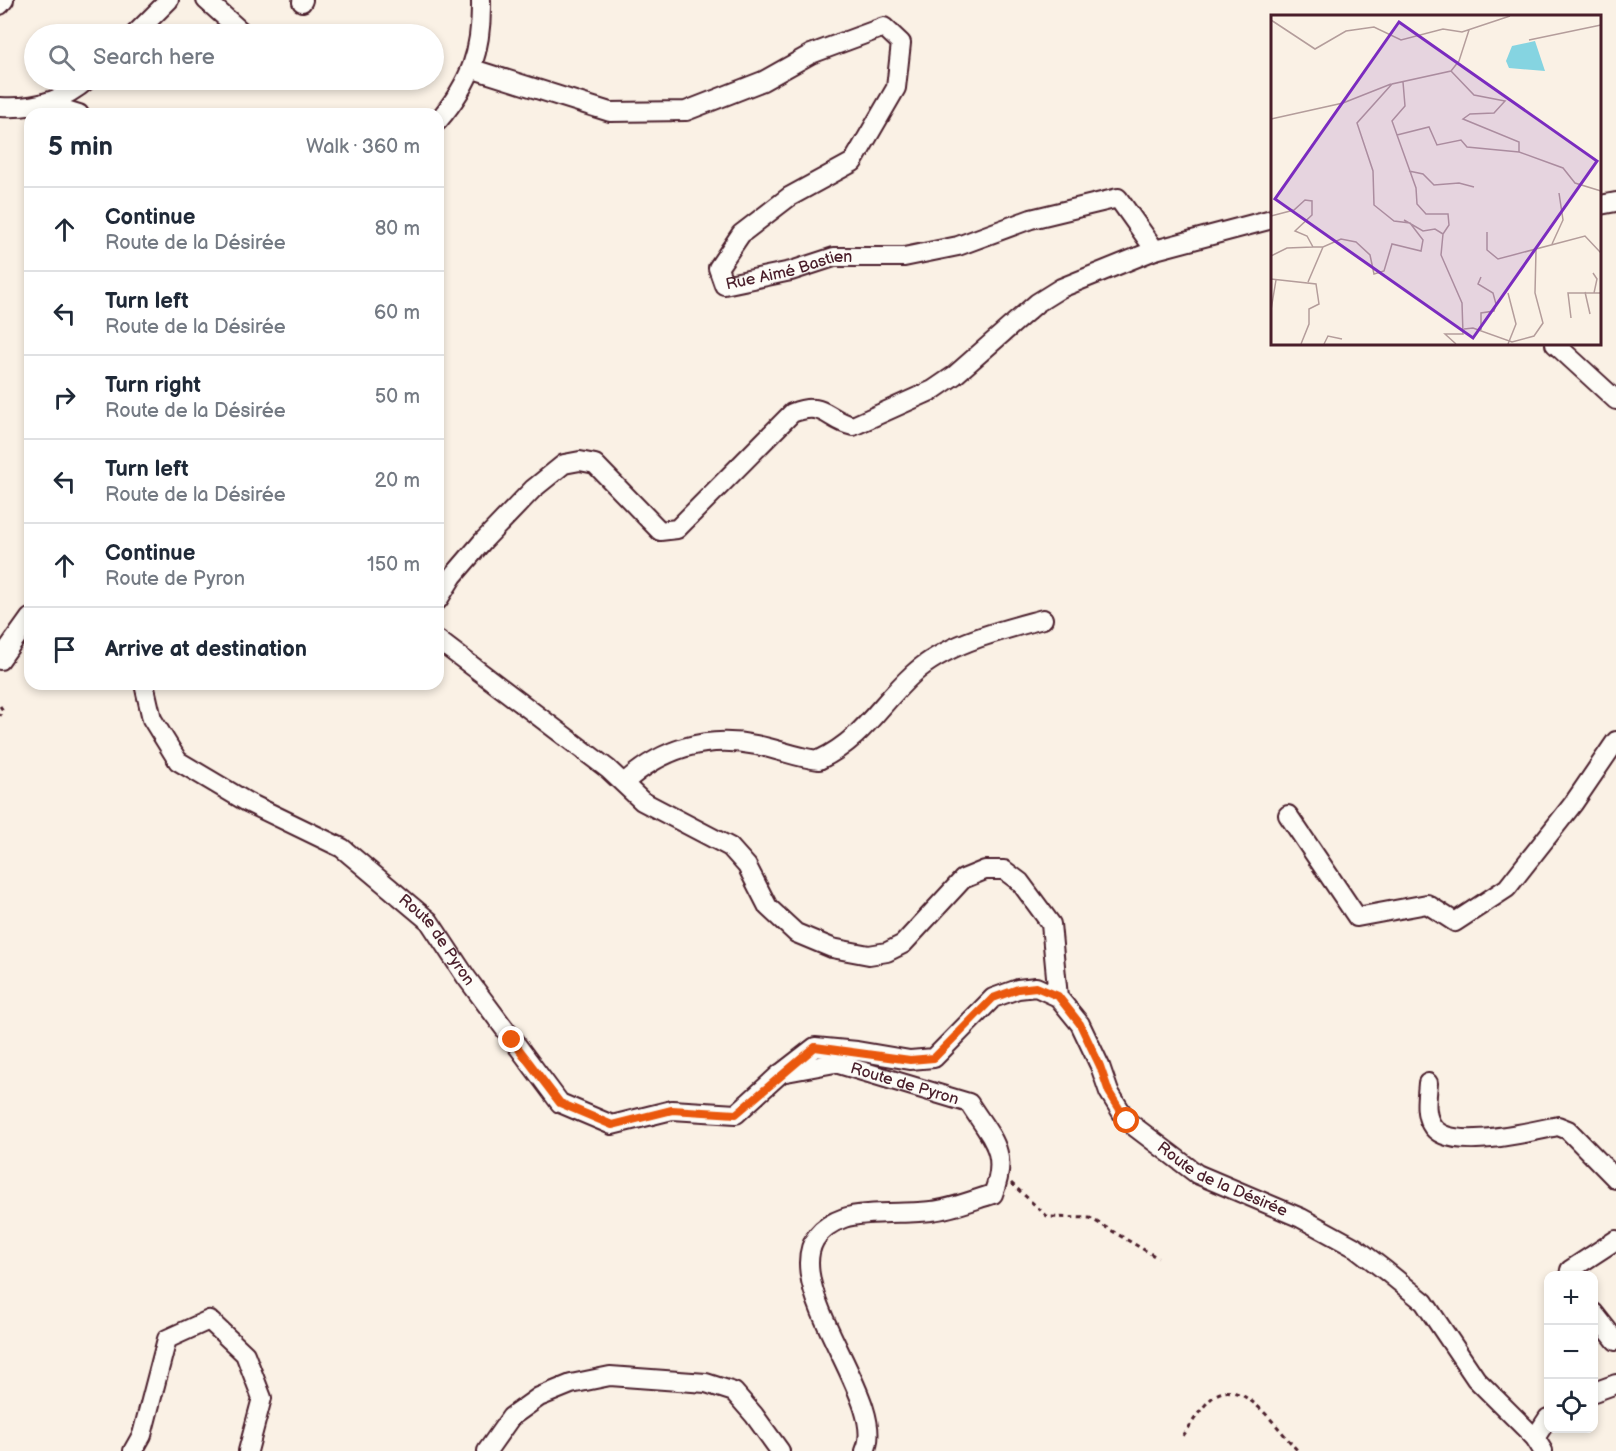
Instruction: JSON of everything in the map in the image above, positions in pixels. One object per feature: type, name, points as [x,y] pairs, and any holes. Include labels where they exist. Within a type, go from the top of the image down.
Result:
[{"type":"street","points":[[0,5],[4,0]]},
{"type":"street","points":[[145,24],[170,0]]},
{"type":"street","points":[[206,0],[233,24]]},
{"type":"street","points":[[444,112],[473,69],[479,42],[481,0]]},
{"type":"street","name":"Rue Aimé Bastien","points":[[473,69],[610,112],[686,111],[763,81],[811,54],[884,27],[901,42],[896,88],[853,162],[789,197],[741,234],[718,268],[724,285],[791,271],[834,257],[904,257],[958,246],[1031,219],[1119,198],[1155,250]]},
{"type":"street","points":[[0,107],[32,108],[73,90]]},
{"type":"street","points":[[44,103],[60,108]]},
{"type":"street","points":[[1601,205],[1616,202]]},
{"type":"street","points":[[444,590],[453,576],[483,541],[533,489],[564,464],[579,461],[595,464],[660,531],[677,529],[792,413],[807,407],[828,412],[842,423],[853,426],[897,404],[933,390],[955,375],[1037,303],[1061,288],[1155,250],[1271,219]]},
{"type":"street","points":[[1556,345],[1616,400]]},
{"type":"street","points":[[624,783],[654,759],[678,748],[714,743],[756,745],[799,758],[819,760],[859,735],[914,674],[944,654],[993,632],[1042,619]]},
{"type":"street","points":[[0,660],[24,626]]},
{"type":"street","points":[[444,645],[624,783],[642,801],[730,847],[747,866],[768,907],[795,933],[832,948],[869,955],[887,951],[903,944],[963,879],[984,870],[1004,870],[1020,882],[1051,924],[1058,996],[1036,987],[1018,989],[993,998],[934,1058],[910,1060],[815,1047],[781,1073]]},
{"type":"street","name":"Route de Pyron","points":[[145,690],[152,719],[178,761],[247,802],[342,848],[429,921],[479,995],[560,1103],[612,1125],[672,1110],[736,1114],[781,1073],[835,1063],[969,1103],[999,1149],[1001,1174]]},
{"type":"street","points":[[1288,815],[1356,917],[1427,904],[1455,922],[1507,888],[1573,804],[1616,741]]},
{"type":"street","name":"Route de la Désirée","points":[[1058,996],[1080,1024],[1100,1066],[1109,1092],[1127,1121],[1197,1174],[1301,1218],[1356,1248],[1386,1271],[1424,1302],[1476,1379],[1539,1445]]},
{"type":"street","points":[[1428,1083],[1426,1107],[1431,1125],[1441,1136],[1475,1140],[1558,1125],[1568,1130],[1616,1179]]},
{"type":"street","points":[[864,1451],[870,1428],[855,1385],[821,1317],[811,1279],[811,1248],[825,1229],[845,1217],[933,1211],[993,1194],[1001,1174]]},
{"type":"street","points":[[1570,1271],[1616,1240]]},
{"type":"street","points":[[1598,1319],[1616,1341]]},
{"type":"street","points":[[133,1451],[142,1435],[167,1340],[209,1320],[245,1354],[262,1398],[248,1451]]},
{"type":"street","points":[[487,1451],[511,1417],[539,1397],[572,1384],[610,1376],[706,1383],[734,1392],[780,1451]]},
{"type":"street","points":[[1598,1390],[1616,1384]]},
{"type":"street","points":[[1539,1445],[1544,1430]]},
{"type":"path","points":[[0,706],[0,716]]},
{"type":"path","points":[[1001,1174],[1048,1217],[1090,1218],[1158,1258]]},
{"type":"path","points":[[1183,1436],[1212,1398],[1224,1391],[1239,1393],[1255,1403],[1298,1451]]},
{"type":"route","points":[[512,1040],[560,1103],[612,1125],[672,1110],[736,1114],[781,1073],[815,1047],[910,1060],[934,1058],[993,998],[1018,989],[1036,987],[1058,996],[1080,1024],[1100,1066],[1109,1092],[1127,1121]]}]
